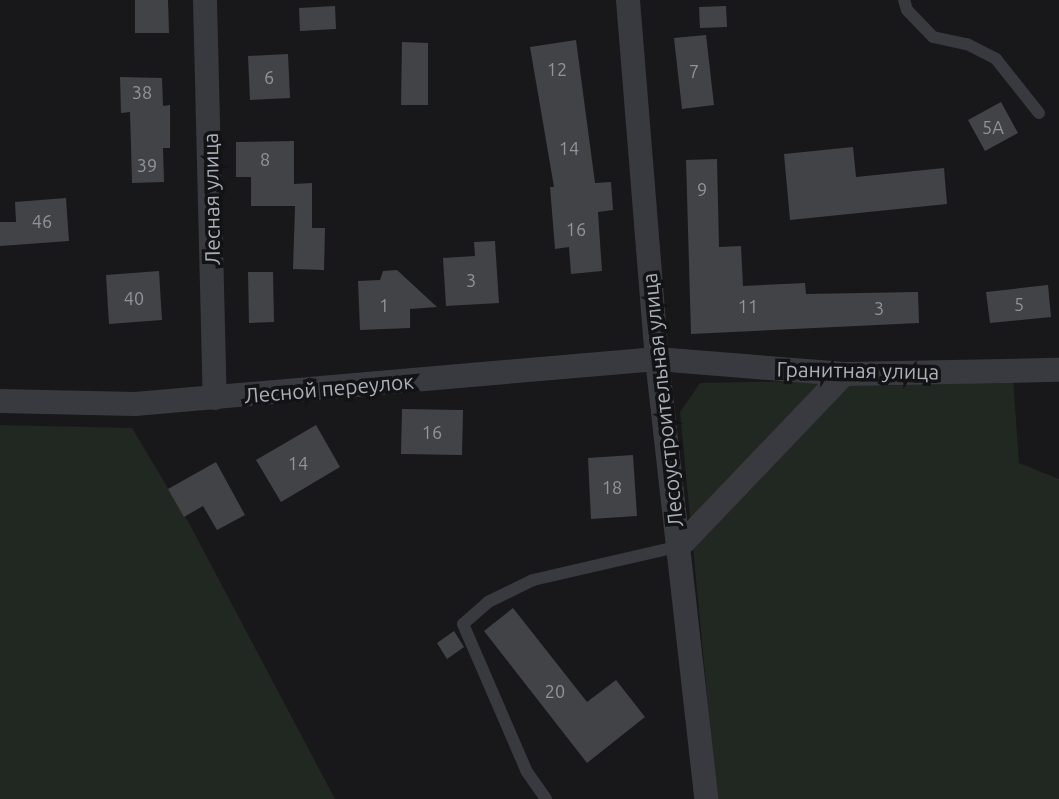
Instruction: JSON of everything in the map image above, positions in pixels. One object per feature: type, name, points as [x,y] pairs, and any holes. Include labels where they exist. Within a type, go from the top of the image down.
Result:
[{"type":"street","name":"Лесная улица","points":[[205,0],[215,398]]},
{"type":"street","name":"Лесоустроительная улица","points":[[628,0],[674,548],[706,799]]},
{"type":"street","name":"Лесной переулок","points":[[0,401],[135,404],[657,359]]},
{"type":"street","name":"Гранитная улица","points":[[657,359],[844,373],[1059,370]]},
{"type":"street","points":[[674,548],[844,373]]},
{"type":"lane","points":[[904,0],[907,10],[933,37],[967,44],[996,59],[1039,113]]},
{"type":"lane","points":[[545,799],[527,772],[463,624],[488,602],[533,580],[674,548]]},
{"type":"shaded area","points":[[1013,377],[1019,463],[1059,479],[1059,799],[717,799],[680,412],[700,383]]},
{"type":"shaded area","points":[[0,425],[132,428],[190,525],[335,799],[0,799]]},
{"type":"building","points":[[135,0],[168,0],[169,33],[135,33]]},
{"type":"building","points":[[335,6],[336,29],[300,31],[299,8]]},
{"type":"building","points":[[726,6],[727,27],[700,28],[699,7]]},
{"type":"building","points":[[706,35],[714,105],[682,109],[674,38]]},
{"type":"building","points":[[576,40],[595,183],[611,182],[613,210],[598,212],[602,271],[571,274],[569,247],[555,249],[550,187],[554,187],[530,47]]},
{"type":"building","points":[[402,42],[428,43],[428,105],[401,105]]},
{"type":"building","points":[[288,54],[290,98],[250,100],[248,56]]},
{"type":"building","points":[[120,77],[162,78],[163,106],[170,105],[170,148],[163,148],[164,182],[132,183],[130,112],[121,113]]},
{"type":"building","points":[[1001,102],[1018,133],[985,151],[968,120]]},
{"type":"building","points":[[294,141],[294,184],[312,183],[312,228],[325,228],[324,270],[293,269],[295,206],[251,206],[251,177],[236,177],[236,142]]},
{"type":"building","points":[[853,147],[856,177],[944,168],[947,204],[790,220],[784,154]]},
{"type":"building","points":[[717,159],[719,247],[741,246],[743,286],[805,283],[806,294],[918,292],[919,323],[691,334],[686,160]]},
{"type":"building","points":[[66,198],[69,241],[0,246],[0,222],[16,222],[15,202]]},
{"type":"building","points":[[495,241],[499,303],[446,306],[443,258],[475,256],[474,242]]},
{"type":"building","points":[[397,270],[437,307],[410,309],[410,328],[360,330],[358,281],[380,280],[383,271]]},
{"type":"building","points":[[159,271],[162,320],[109,324],[106,275]]},
{"type":"building","points":[[248,272],[273,272],[274,322],[249,323]]},
{"type":"building","points":[[1048,285],[1051,317],[990,323],[986,292]]},
{"type":"building","points":[[402,409],[463,410],[462,455],[401,454]]},
{"type":"building","points":[[316,425],[340,467],[281,502],[256,460]]},
{"type":"building","points":[[633,455],[637,516],[591,519],[588,458]]},
{"type":"building","points":[[216,462],[245,515],[217,530],[203,506],[184,517],[168,489]]},
{"type":"building","points":[[513,608],[587,702],[616,680],[645,717],[587,763],[484,631]]},
{"type":"building","points":[[454,631],[464,647],[447,659],[437,643]]}]
